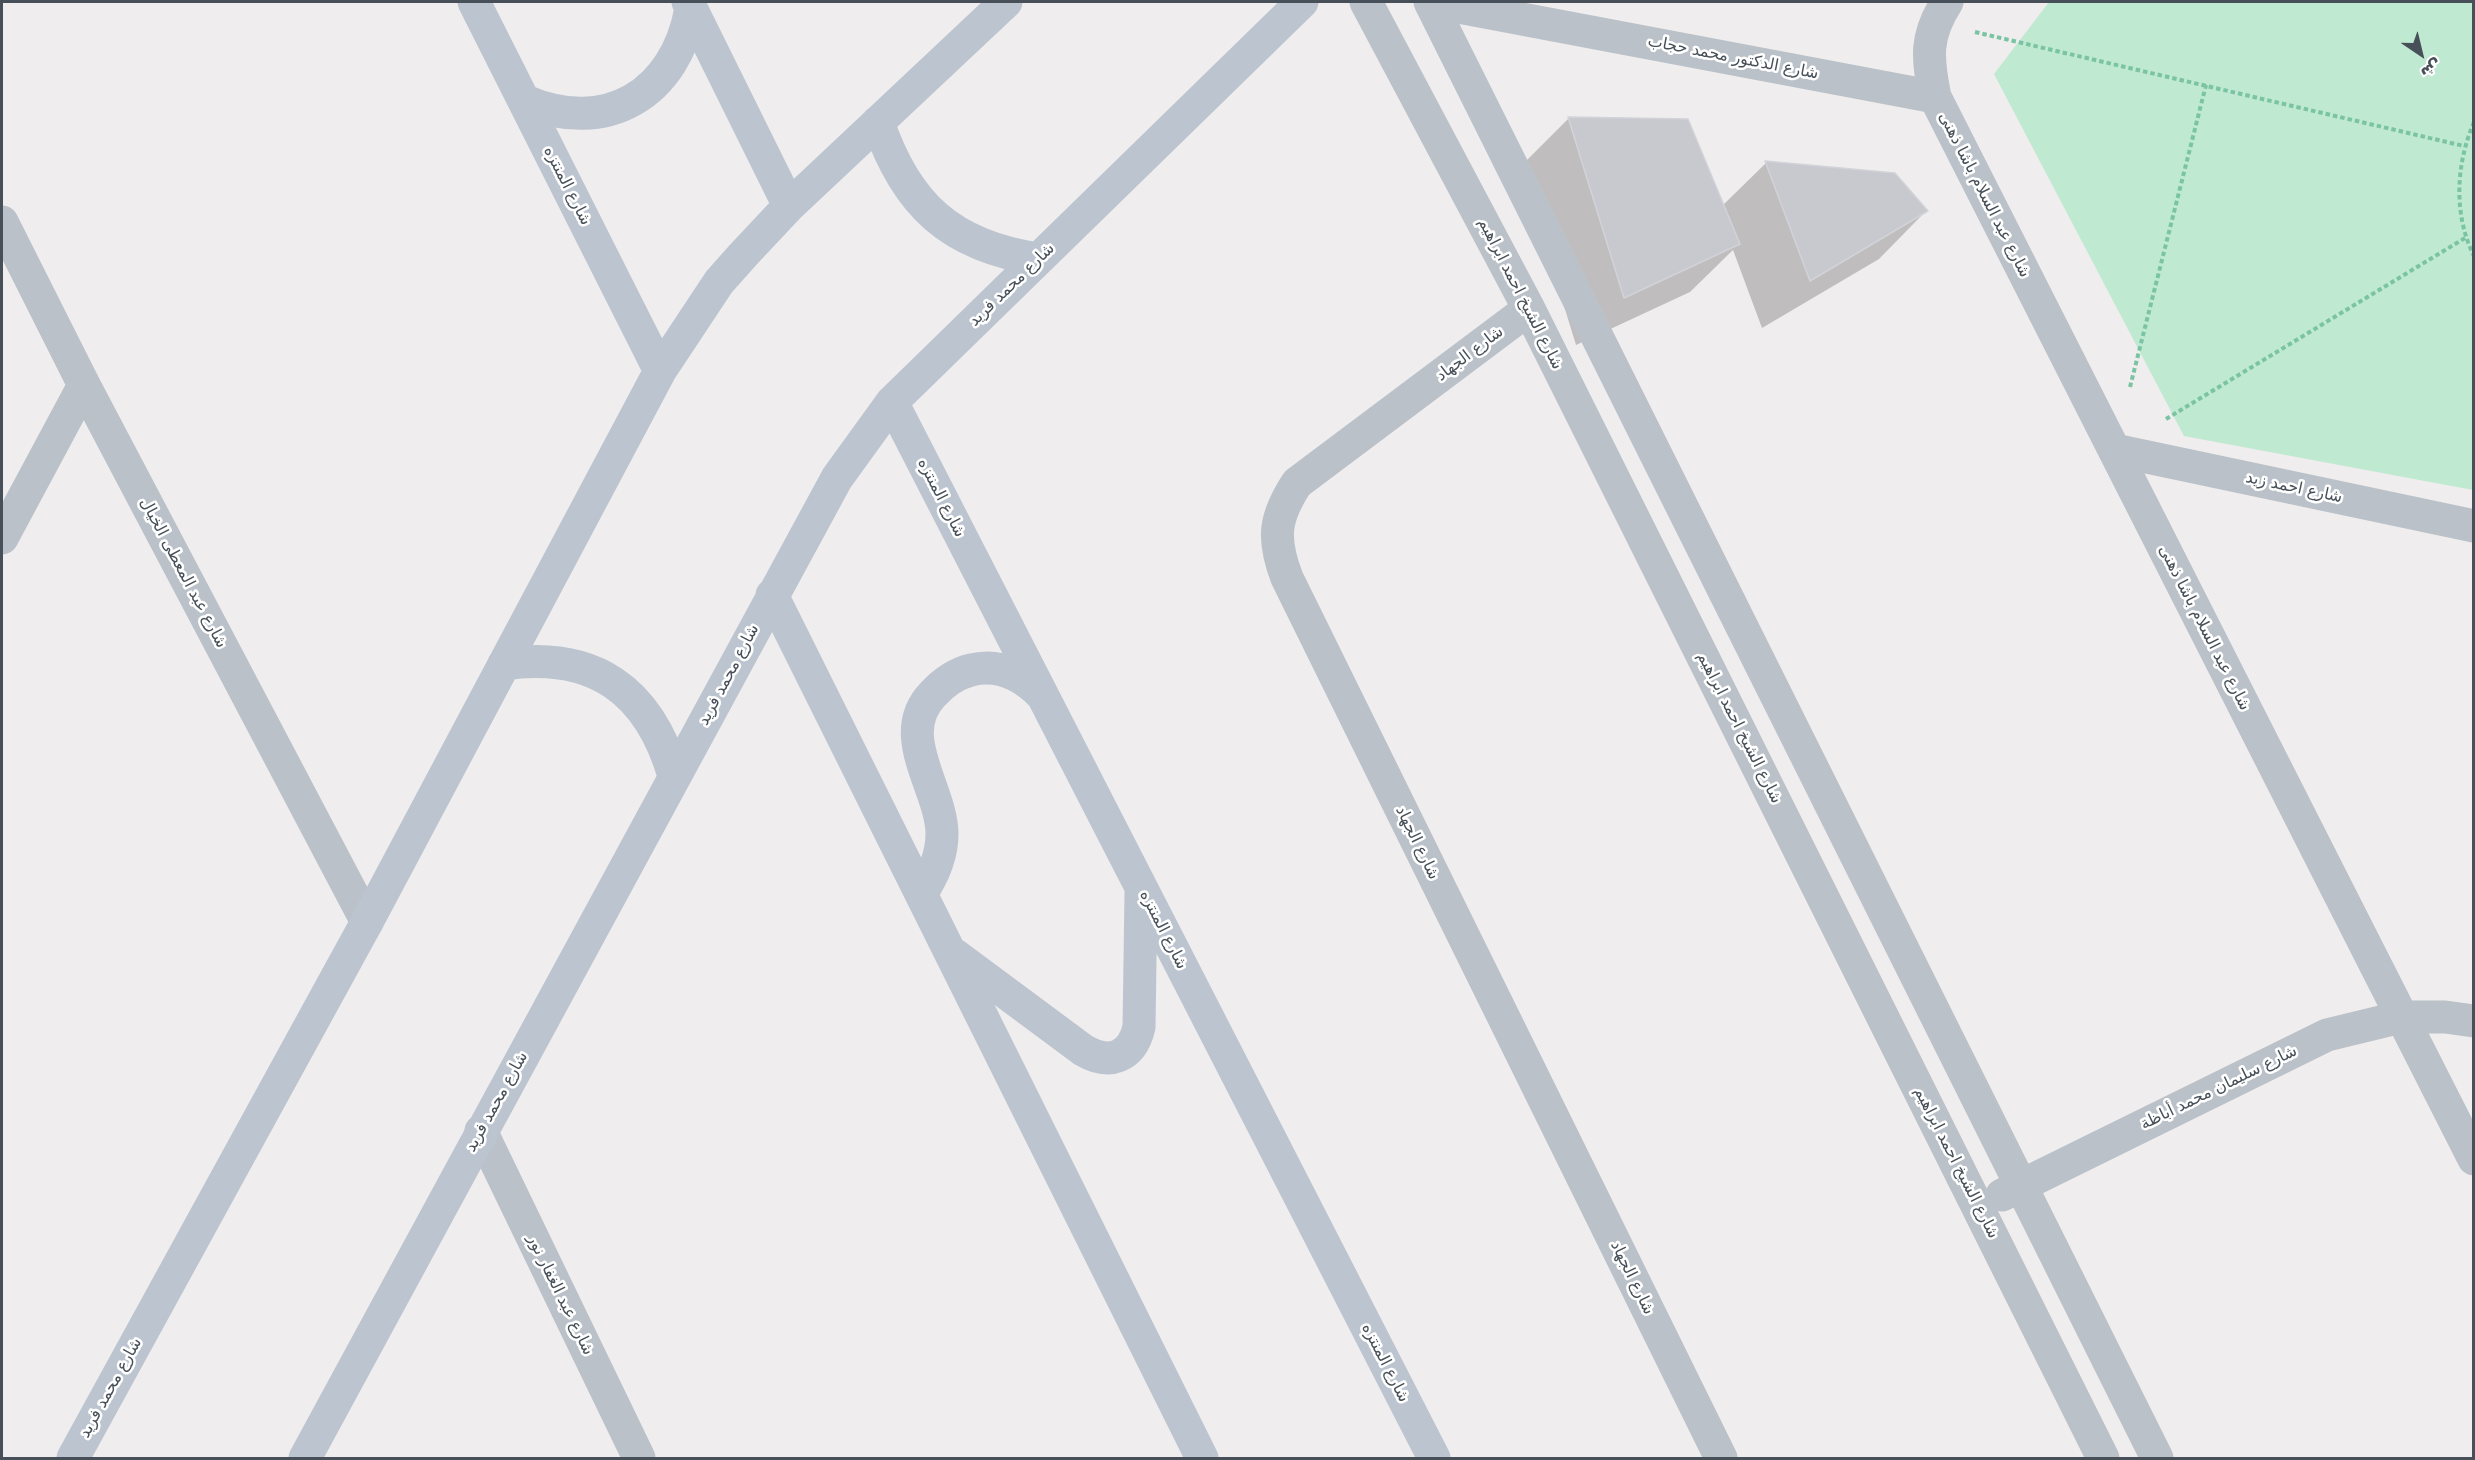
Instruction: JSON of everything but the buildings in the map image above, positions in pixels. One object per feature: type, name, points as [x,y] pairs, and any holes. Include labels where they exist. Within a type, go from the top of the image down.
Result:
[{"type":"main road","name":"شارع المنتزه","points":[[474,2],[660,371]]},
{"type":"main road","name":"شارع محمد فريد","points":[[73,1458],[367,922],[660,371],[719,282],[789,206],[1006,2]]},
{"type":"main road","name":"شارع محمد فريد","points":[[305,1458],[837,478],[892,402],[1302,2]]},
{"type":"main road","points":[[525,102],[567,115],[611,110],[631,101],[650,89],[679,53],[687,31],[689,5]]},
{"type":"main road","points":[[689,5],[789,206]]},
{"type":"main road","points":[[878,122],[888,153],[903,182],[940,220],[976,243],[1007,254],[1038,259]]},
{"type":"main road","name":"شارع المنتزه","points":[[892,402],[1434,1458]]},
{"type":"main road","points":[[772,595],[1202,1458]]},
{"type":"main road","points":[[504,664],[536,660],[575,665],[620,687],[640,705],[656,726],[667,750],[674,776]]},
{"type":"main road","points":[[921,894],[932,877],[942,836],[939,808],[919,753],[917,734],[921,714],[930,697],[943,683],[959,673],[977,668],[996,668],[1013,673],[1030,682],[1043,696]]},
{"type":"main road","points":[[951,952],[1083,1050],[1104,1058],[1115,1058],[1127,1051],[1136,1040],[1139,1027],[1141,887]]},
{"type":"street","name":"شارع الشيخ احمد ابراهيم","points":[[1366,2],[1529,309],[2103,1458]]},
{"type":"street","name":"شارع الدكتور محمد حجاب","points":[[1431,2],[1935,97]]},
{"type":"street","points":[[1431,2],[2157,1458]]},
{"type":"street","points":[[1935,97],[1928,60],[1940,12]]},
{"type":"street","name":"شارع عبد السلام باشا ذهنى","points":[[1935,97],[2474,1159]]},
{"type":"street","name":"شارع عبد المعطى الخيال","points":[[2,222],[84,385],[367,922]]},
{"type":"street","name":"شارع الجهاد","points":[[1529,309],[1297,483],[1283,504],[1278,521],[1278,555],[1287,578],[1721,1458]]},
{"type":"street","points":[[2,538],[84,385]]},
{"type":"street","name":"شارع احمد زيد","points":[[2114,450],[2474,526]]},
{"type":"street","name":"شارع سليمان محمد أباظة","points":[[1978,1207],[2327,1035],[2401,1017],[2445,1017],[2474,1021]]},
{"type":"street","name":"شارع عبد الغفار نور","points":[[481,1131],[639,1458]]},
{"type":"path","points":[[1940,12],[2206,86],[2464,146]]},
{"type":"path","points":[[2114,450],[2206,86]]},
{"type":"path","points":[[2474,122],[2464,146],[2458,192],[2465,238],[2474,256]]},
{"type":"path","points":[[2114,450],[2465,238]]},
{"type":"green space","points":[[2049,2],[2473,2],[2473,490],[2184,436],[1994,74]]}]
